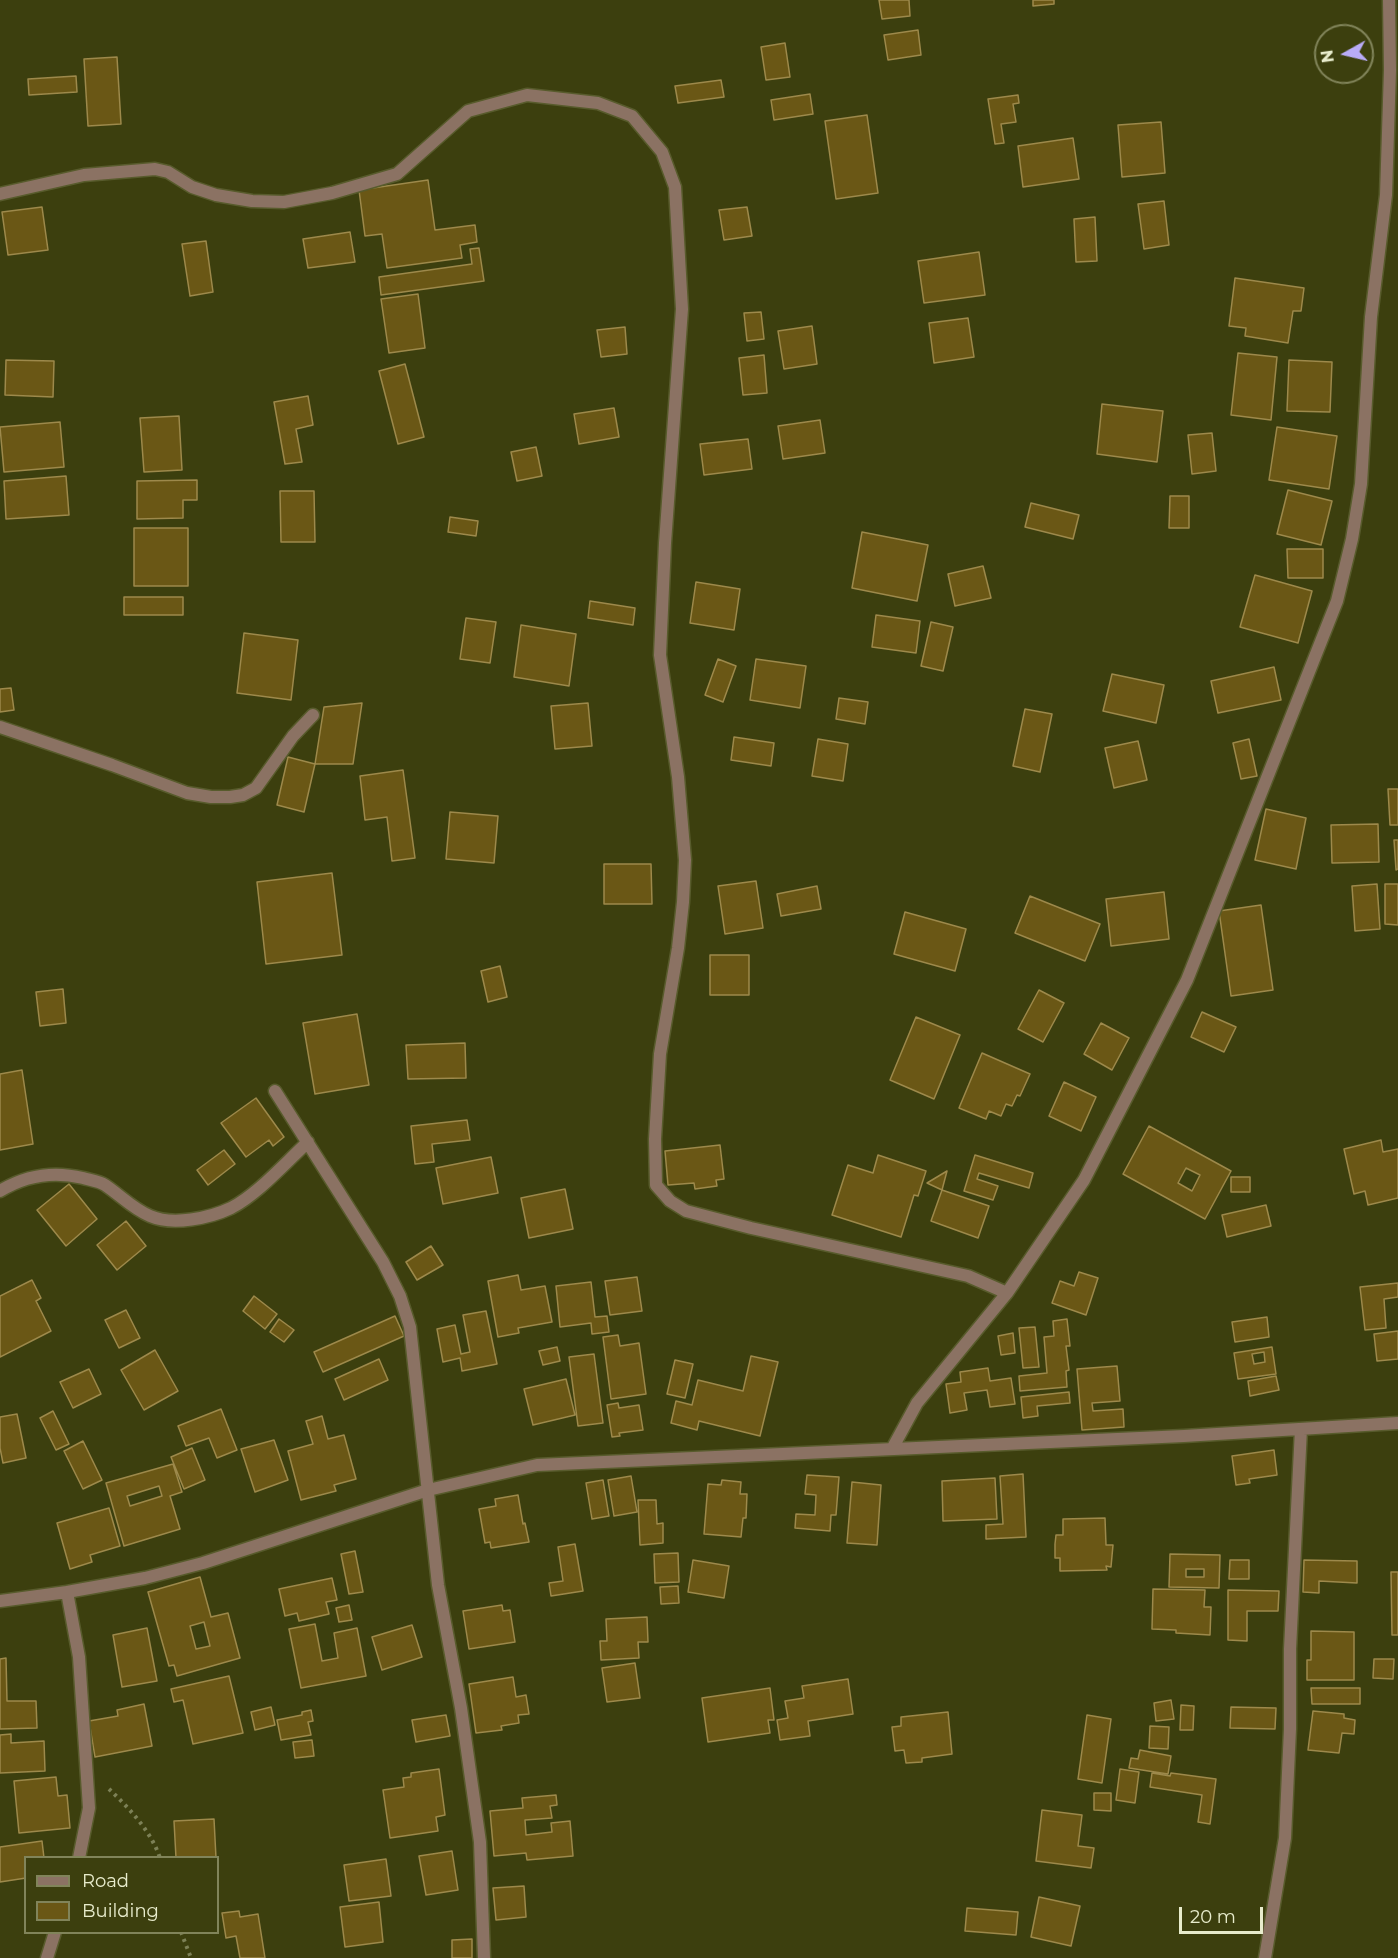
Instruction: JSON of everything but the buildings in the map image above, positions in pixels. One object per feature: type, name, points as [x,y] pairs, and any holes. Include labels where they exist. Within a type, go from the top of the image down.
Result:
[{"type":"street","points":[[892,1449],[917,1403],[1007,1293],[1084,1180],[1187,980],[1336,600],[1352,539],[1361,484],[1371,317],[1386,195],[1390,69],[1389,0]]},
{"type":"street","points":[[0,194],[84,175],[155,169],[168,172],[192,187],[216,195],[252,201],[284,202],[332,193],[397,174],[468,111],[527,95],[598,103],[632,116],[662,152],[675,187],[682,309],[665,543],[660,655],[678,777],[685,860],[678,948],[660,1054],[655,1139],[656,1185],[670,1201],[686,1211],[751,1228],[968,1276],[1007,1293]]},
{"type":"street","points":[[0,727],[187,793],[230,797],[243,795],[256,788],[293,736],[313,716]]},
{"type":"street","points":[[275,1091],[383,1262],[410,1327],[438,1585],[461,1708],[480,1842],[484,1958]]},
{"type":"street","points":[[0,1191],[17,1180],[42,1175],[66,1174],[102,1183],[131,1205],[152,1217],[172,1220],[203,1217],[231,1208],[254,1192],[308,1142]]},
{"type":"street","points":[[0,1601],[145,1578],[203,1563],[428,1490],[537,1465],[1398,1423]]},
{"type":"street","points":[[1265,1958],[1286,1838],[1290,1649],[1301,1429]]},
{"type":"street","points":[[67,1592],[79,1657],[81,1716],[89,1808],[79,1856]]},
{"type":"street","points":[[47,1958],[54,1934]]},
{"type":"path","points":[[87,1768],[136,1818],[159,1856]]},
{"type":"path","points":[[182,1934],[190,1958]]}]
